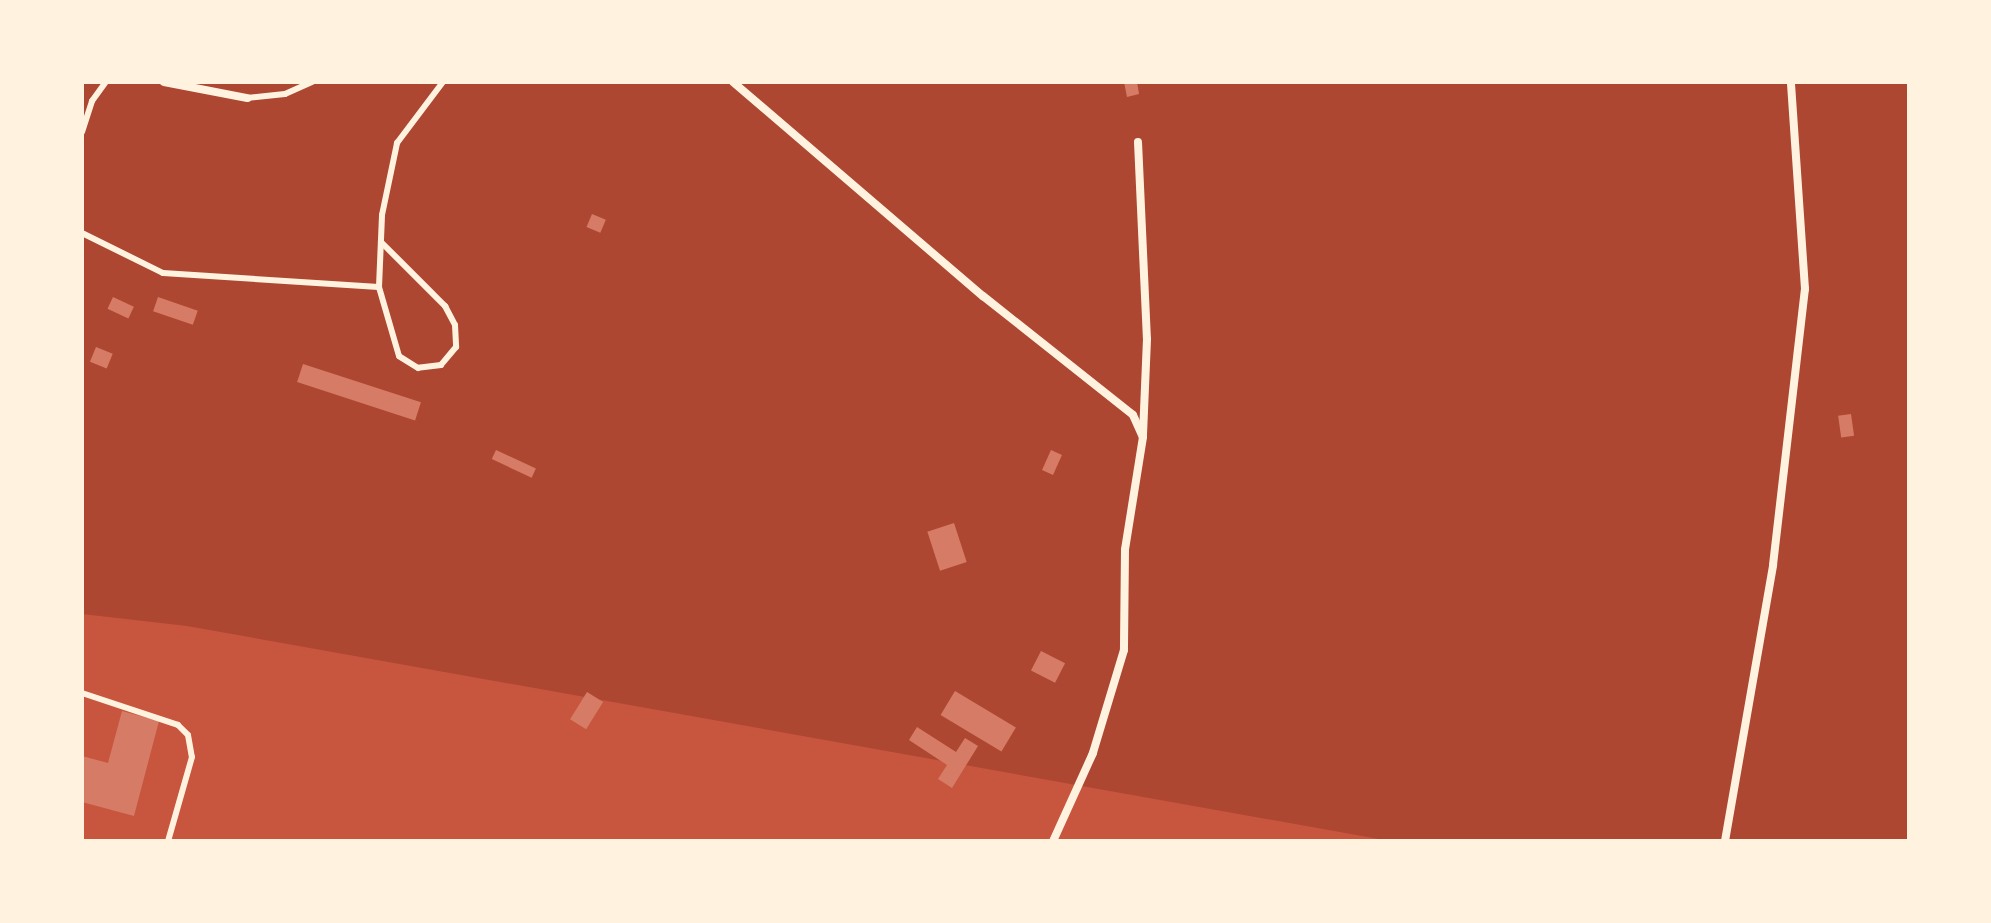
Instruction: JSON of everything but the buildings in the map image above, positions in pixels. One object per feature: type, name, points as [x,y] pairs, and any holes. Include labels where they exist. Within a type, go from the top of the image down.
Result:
[{"type":"street","points":[[164,82],[247,98]]},
{"type":"street","points":[[733,82],[983,296],[1133,415],[1143,437]]},
{"type":"street","points":[[1725,841],[1773,565],[1805,289],[1791,82]]},
{"type":"street","points":[[1053,841],[1093,753],[1124,650],[1125,550],[1143,437],[1147,339],[1138,142]]},
{"type":"lane","points":[[82,132],[92,101],[106,82]]},
{"type":"lane","points":[[247,98],[285,94],[312,82]]},
{"type":"lane","points":[[381,242],[445,306],[455,325],[456,347],[441,365],[418,368],[399,356],[379,287],[381,242],[397,143],[443,82]]},
{"type":"lane","points":[[82,233],[163,273],[379,287]]},
{"type":"lane","points":[[82,693],[178,725],[188,735],[192,757],[168,841]]},
{"type":"shaded area","points":[[82,82],[1909,82],[1909,841],[1390,841],[187,626],[82,614]]}]
